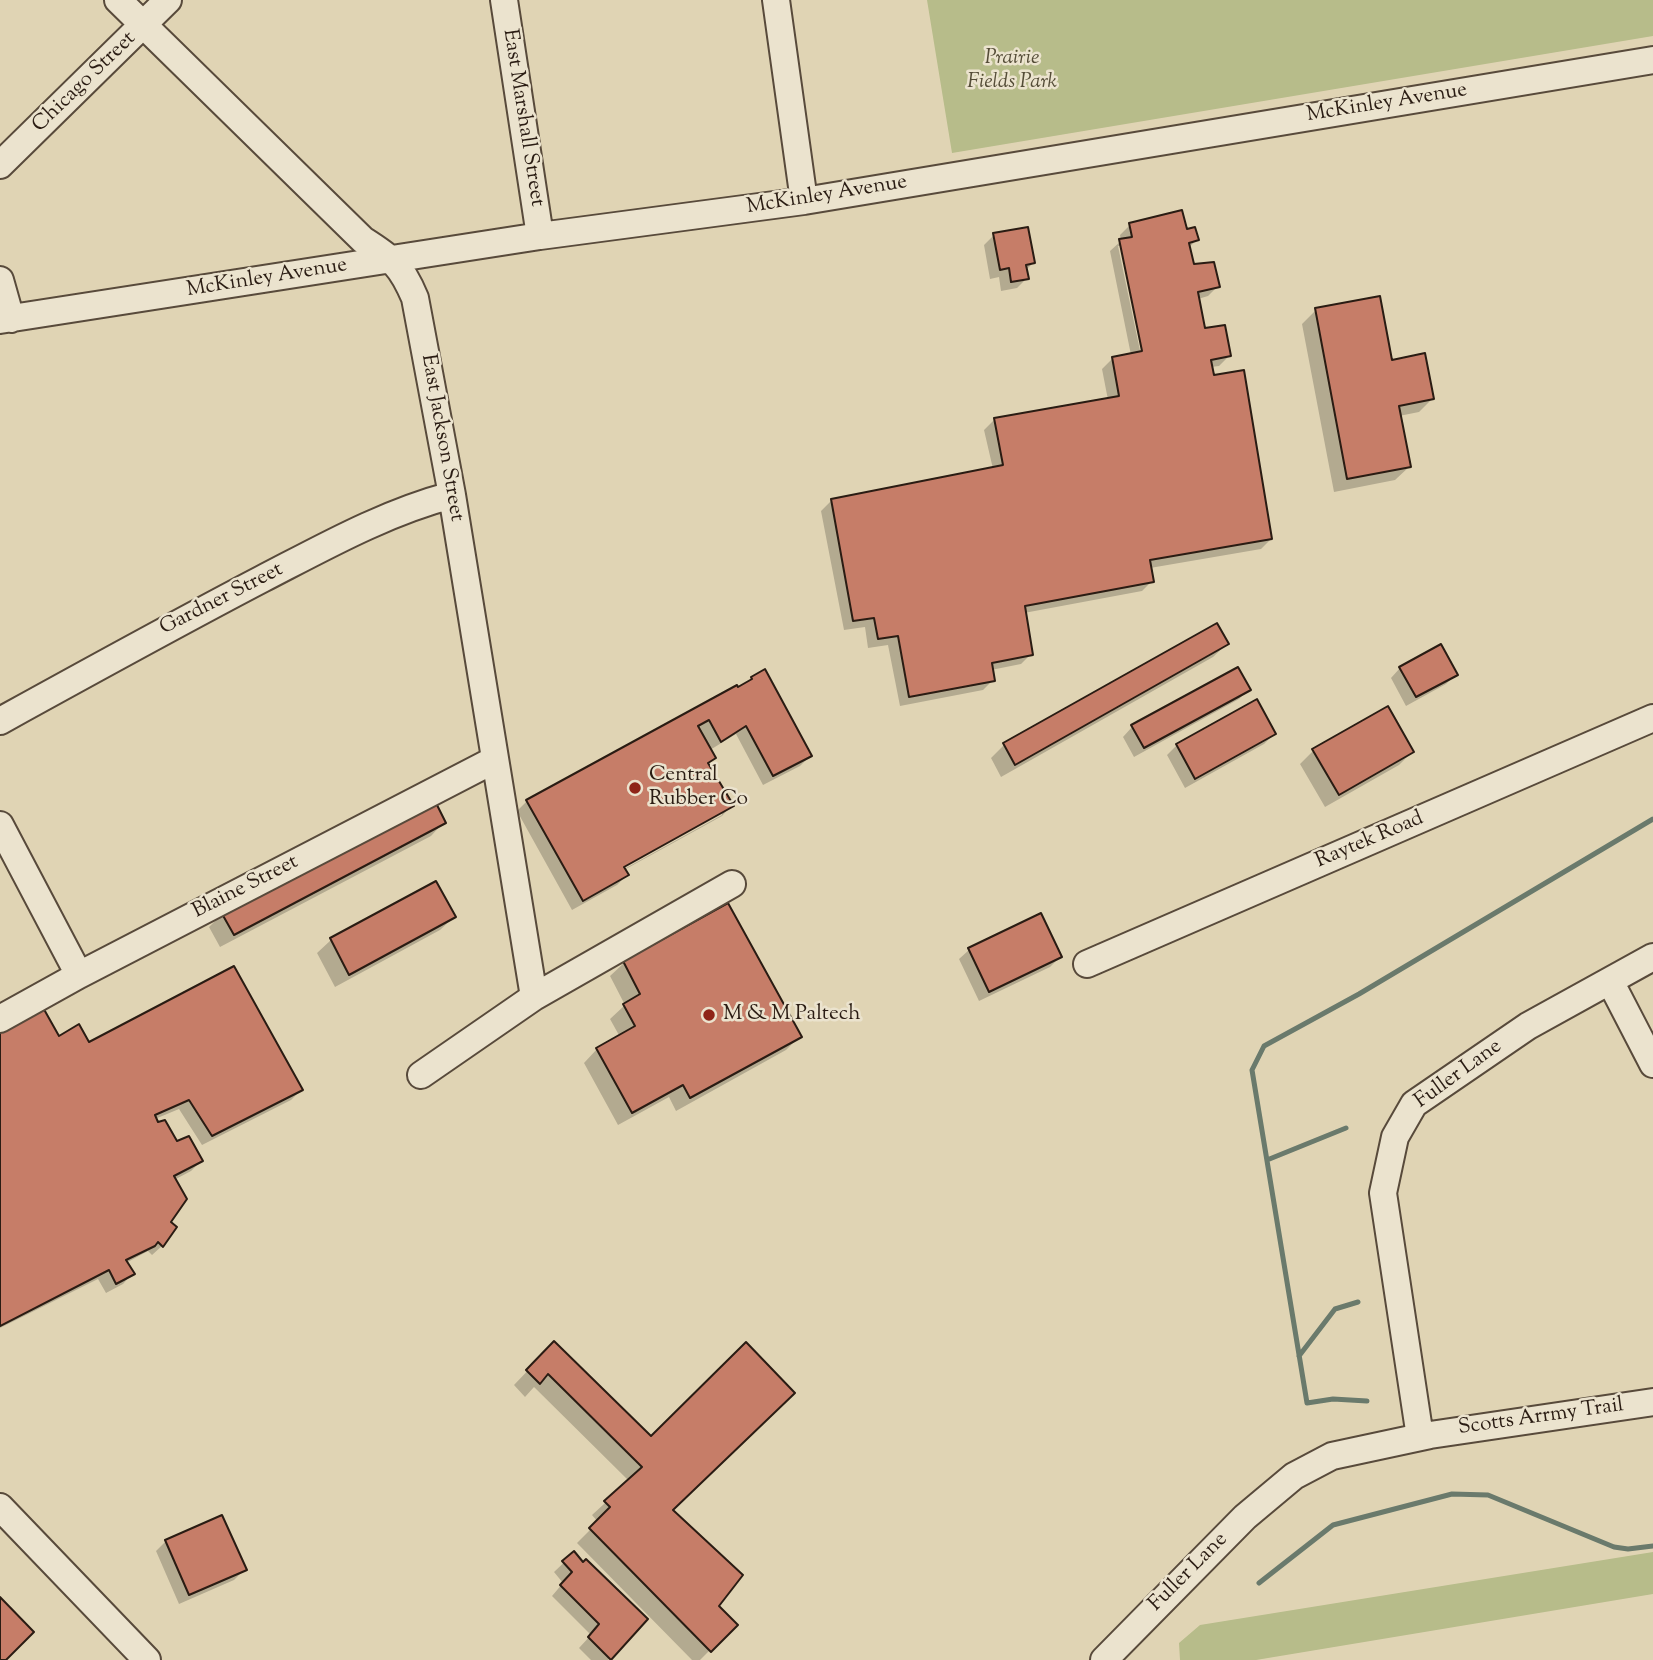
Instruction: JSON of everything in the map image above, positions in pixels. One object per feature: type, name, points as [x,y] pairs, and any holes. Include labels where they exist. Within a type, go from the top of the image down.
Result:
[{"type":"street","name":"East Jackson Street","points":[[118,0],[363,240],[394,259],[407,278],[415,298],[452,495],[534,997]]},
{"type":"street","name":"Chicago Street","points":[[0,165],[168,0]]},
{"type":"street","name":"East Marshall Street","points":[[504,0],[540,236]]},
{"type":"street","points":[[776,0],[804,201]]},
{"type":"street","name":"McKinley Avenue","points":[[6,319],[540,236],[804,201],[1653,60]]},
{"type":"street","points":[[0,280],[6,319]]},
{"type":"street","name":"Gardner Street","points":[[0,721],[150,637],[362,527],[413,505],[452,495]]},
{"type":"street","name":"Raytek Road","points":[[1087,964],[1653,718]]},
{"type":"street","name":"Blaine Street","points":[[0,1018],[494,760]]},
{"type":"street","points":[[0,825],[79,975]]},
{"type":"street","points":[[421,1075],[534,997],[732,884]]},
{"type":"street","name":"Fuller Lane","points":[[1108,1655],[1245,1517],[1294,1476],[1332,1455],[1425,1436],[1383,1193],[1395,1136],[1414,1104],[1528,1026],[1653,957]]},
{"type":"street","points":[[1609,981],[1653,1064]]},
{"type":"street","name":"Scotts Arrmy Trail","points":[[1425,1436],[1653,1402]]},
{"type":"street","points":[[0,1507],[147,1660]]},
{"type":"green space","name":"Prairie Fields Park","points":[[927,0],[1653,0],[1653,36],[952,153]]},
{"type":"green space","points":[[1653,1552],[1653,1594],[1256,1660],[1180,1660],[1179,1643],[1200,1625]]},
{"type":"building","points":[[1182,210],[1187,229],[1195,227],[1199,240],[1189,243],[1194,264],[1214,262],[1220,287],[1198,292],[1205,328],[1225,325],[1231,356],[1211,360],[1214,375],[1244,370],[1272,539],[1150,560],[1154,582],[1025,606],[1033,655],[992,663],[995,681],[909,697],[898,636],[878,639],[874,618],[853,621],[831,499],[1003,465],[994,418],[1119,396],[1112,357],[1142,351],[1119,239],[1132,237],[1129,223]]},
{"type":"building","points":[[1028,227],[1035,263],[1026,265],[1029,279],[1011,282],[1009,268],[1000,270],[993,233]]},
{"type":"building","points":[[1380,296],[1392,360],[1425,353],[1434,399],[1399,406],[1411,467],[1347,479],[1315,308]]},
{"type":"building","points":[[1217,623],[1229,644],[1015,765],[1003,743]]},
{"type":"building","points":[[1441,644],[1458,675],[1416,697],[1399,667]]},
{"type":"building","points":[[1238,667],[1251,690],[1144,748],[1131,725]]},
{"type":"building","name":"Central Rubber Co","points":[[765,669],[812,756],[773,776],[746,726],[721,742],[709,720],[698,726],[716,758],[708,763],[734,806],[624,867],[629,875],[583,901],[526,800],[737,685],[738,687]]},
{"type":"building","points":[[1257,699],[1276,734],[1195,779],[1176,744]]},
{"type":"building","points":[[1388,706],[1414,752],[1339,795],[1312,749]]},
{"type":"building","points":[[435,801],[446,823],[234,935],[221,912]]},
{"type":"building","points":[[436,881],[456,917],[349,975],[330,938]]},
{"type":"building","name":"M & M Paltech","points":[[728,903],[802,1037],[690,1098],[683,1085],[632,1113],[596,1048],[635,1026],[623,1004],[640,994],[623,961]]},
{"type":"building","points":[[1041,913],[1062,957],[989,992],[968,948]]},
{"type":"building","points":[[234,966],[303,1090],[212,1136],[189,1100],[155,1115],[158,1122],[165,1120],[177,1141],[189,1136],[203,1161],[174,1176],[187,1199],[171,1222],[177,1227],[163,1247],[158,1242],[126,1260],[135,1274],[116,1284],[109,1270],[0,1326],[0,1026],[41,1004],[59,1036],[79,1024],[89,1042]]},
{"type":"building","points":[[554,1341],[651,1436],[746,1342],[795,1393],[673,1510],[743,1575],[719,1606],[738,1625],[711,1652],[589,1528],[610,1507],[604,1501],[642,1467],[548,1374],[540,1384],[526,1370]]},
{"type":"building","points":[[222,1515],[247,1570],[189,1595],[165,1540]]},
{"type":"building","points":[[574,1551],[583,1562],[586,1559],[648,1619],[611,1660],[588,1637],[599,1624],[560,1585],[572,1572],[562,1561]]},
{"type":"building","points":[[0,1597],[34,1632],[6,1660],[0,1660]]},
{"type":"waterway","points":[[1367,1401],[1333,1399],[1307,1403],[1252,1070],[1264,1046],[1359,994],[1653,819]]},
{"type":"waterway","points":[[1267,1160],[1346,1128]]},
{"type":"waterway","points":[[1299,1356],[1335,1309],[1358,1302]]},
{"type":"waterway","points":[[1259,1583],[1333,1525],[1452,1494],[1488,1495],[1614,1547],[1628,1549],[1653,1546]]},
{"type":"place","name":"Central Rubber Co","points":[[635,788]]},
{"type":"place","name":"M & M Paltech","points":[[709,1015]]}]
